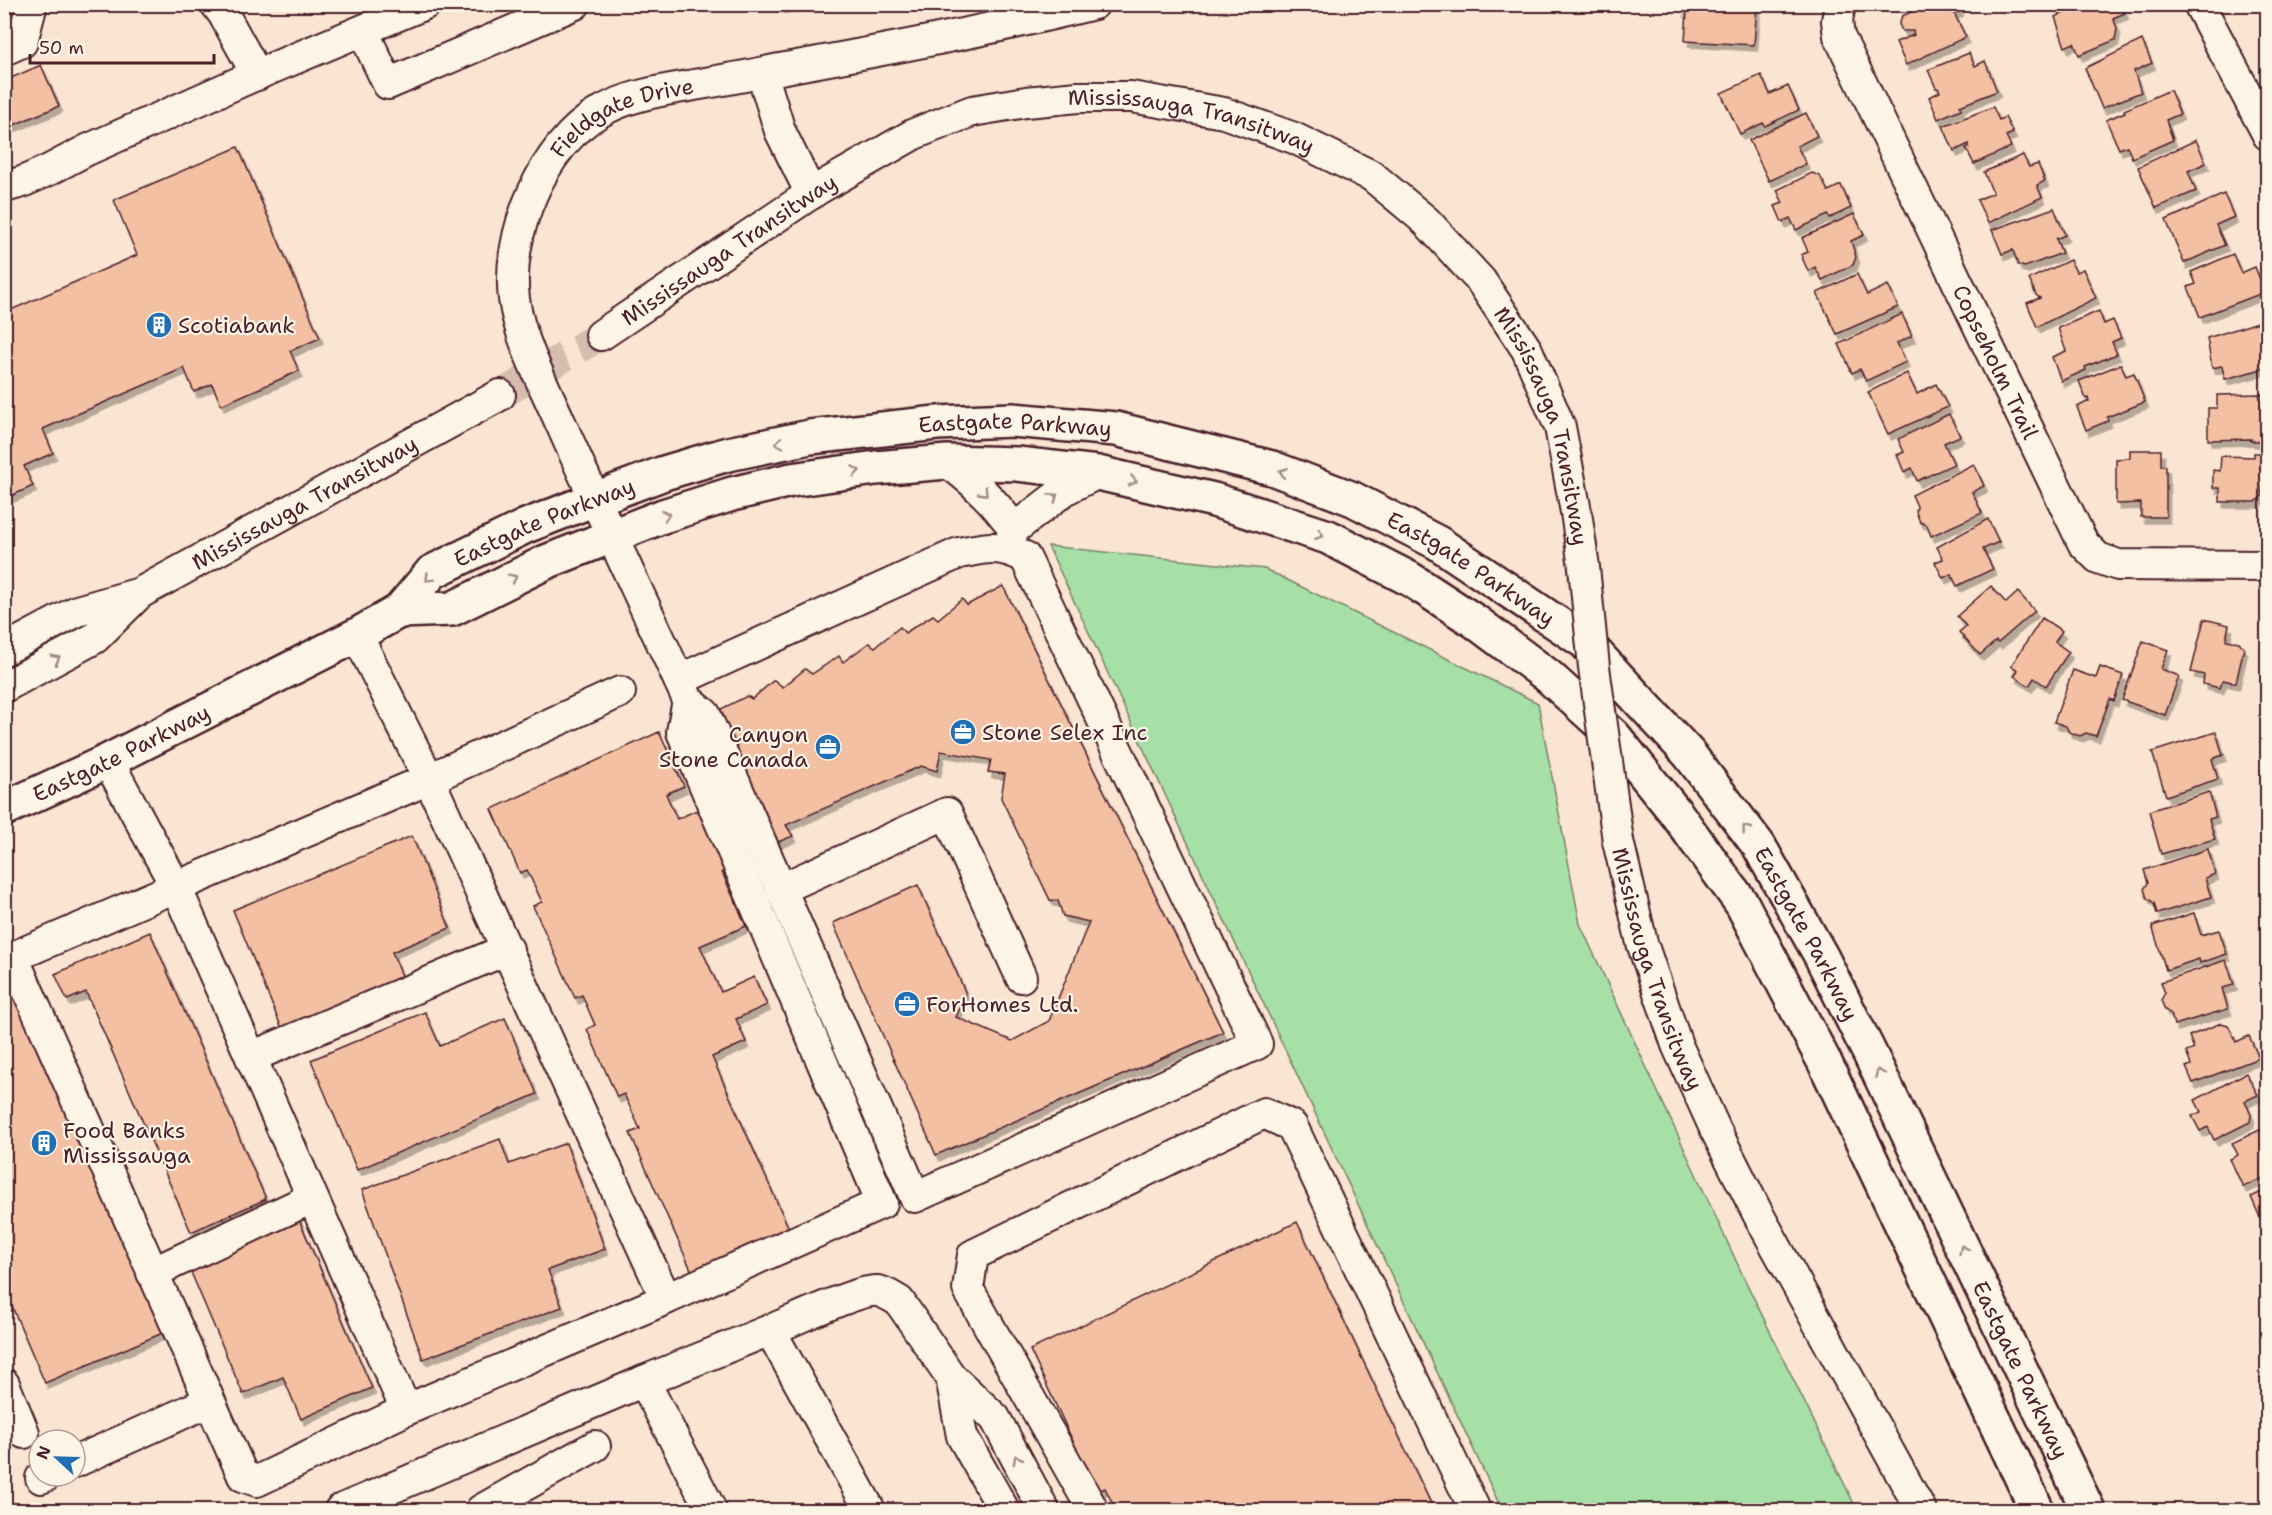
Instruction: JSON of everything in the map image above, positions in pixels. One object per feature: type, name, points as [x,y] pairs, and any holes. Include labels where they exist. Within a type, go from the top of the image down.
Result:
[{"type":"main road","name":"Eastgate Parkway","points":[[4,809],[108,761],[357,635],[399,611],[432,572],[526,526],[664,473],[728,454],[810,437],[937,423],[1012,420],[1116,429],[1272,468],[1353,499],[1438,543],[1585,642],[1689,754],[1759,846],[1821,956],[2088,1510]]},
{"type":"main road","name":"Eastgate Parkway","points":[[399,611],[452,609],[546,562],[611,535],[722,497],[791,480],[876,468],[947,462],[1017,464],[1098,473],[1214,500],[1329,537],[1410,579],[1476,622],[1548,676],[1614,736],[1677,813],[1742,904],[1826,1065],[2037,1510]]},
{"type":"street","points":[[4,50],[22,42],[32,4]]},
{"type":"street","points":[[216,4],[257,75]]},
{"type":"street","points":[[4,187],[40,174],[87,150],[425,4]]},
{"type":"street","points":[[363,31],[388,84],[575,4]]},
{"type":"street","name":"Fieldgate Drive","points":[[1011,538],[1026,557],[1257,1044],[915,1197],[705,714],[683,690],[536,366],[514,299],[513,257],[525,208],[548,164],[578,128],[598,113],[634,96],[1044,17],[1094,4]]},
{"type":"street","name":"Copseholm Trail","points":[[1840,4],[1837,21],[1839,36],[2083,543],[2098,558],[2118,565],[2268,566]]},
{"type":"street","points":[[2199,4],[2268,135]]},
{"type":"street","points":[[762,73],[780,132],[811,194]]},
{"type":"street","name":"Mississauga Transitway","points":[[601,335],[811,194],[914,134],[972,111],[1026,102],[1078,97],[1131,97],[1224,113],[1294,138],[1372,176],[1426,221],[1481,280],[1527,350],[1560,427],[1584,567],[1594,667],[1618,841],[1642,943],[1677,1045],[1716,1131],[1758,1214],[1921,1510]]},
{"type":"street","name":"Mississauga Transitway","points":[[4,650],[77,611],[140,593],[500,395]]},
{"type":"street","points":[[947,462],[973,480],[987,495],[1011,538]]},
{"type":"street","points":[[620,692],[429,779],[176,887],[7,952],[243,1476],[258,1481],[406,1410],[666,1299],[882,1203],[682,732],[683,690],[959,553],[1011,538],[1066,489],[1098,473]]},
{"type":"street","name":"Mississauga Transitway","points":[[4,687],[95,638],[140,593]]},
{"type":"street","points":[[357,635],[429,779],[666,1299]]},
{"type":"street","points":[[108,761],[176,887],[406,1410]]},
{"type":"street","points":[[781,889],[947,813],[1021,978]]},
{"type":"street","points":[[250,1057],[508,949]]},
{"type":"street","points":[[1093,1510],[968,1289],[973,1255],[1264,1113],[1292,1126],[1475,1510]]},
{"type":"street","points":[[152,1273],[312,1198]]},
{"type":"street","points":[[340,1510],[399,1499],[644,1381],[857,1294],[876,1291],[889,1294],[899,1301],[951,1377],[995,1418],[1044,1510]]},
{"type":"street","points":[[770,1330],[870,1510]]},
{"type":"street","points":[[951,1377],[962,1436],[1004,1510]]},
{"type":"street","points":[[644,1381],[711,1510]]},
{"type":"street","points":[[5,1388],[24,1433]]},
{"type":"street","points":[[87,1457],[208,1402]]},
{"type":"street","points":[[481,1510],[595,1446]]},
{"type":"green space","points":[[781,5],[841,5],[785,13]]},
{"type":"green space","points":[[1048,546],[1265,569],[1538,703],[1580,924],[1744,1278],[1857,1510],[1502,1510]]},
{"type":"building","points":[[1681,4],[1757,4],[1754,45],[1685,41],[1687,11],[1681,11]]},
{"type":"building","points":[[1929,4],[1957,4],[1960,10],[1954,13],[1966,37],[1906,65],[1896,42],[1914,35],[1913,31],[1902,31],[1899,24],[1902,16]]},
{"type":"building","points":[[2083,4],[2121,4],[2125,13],[2113,18],[2117,28],[2115,40],[2079,55],[2074,43],[2065,47],[2055,17]]},
{"type":"building","points":[[2142,40],[2152,63],[2134,71],[2141,92],[2102,108],[2085,68]]},
{"type":"building","points":[[1969,53],[1975,66],[1985,61],[1997,91],[1960,106],[1961,109],[1938,119],[1929,97],[1940,92],[1928,70]]},
{"type":"building","points":[[41,65],[59,106],[4,129],[4,81]]},
{"type":"building","points":[[1761,75],[1770,94],[1788,86],[1799,110],[1765,126],[1763,123],[1740,134],[1721,93]]},
{"type":"building","points":[[2170,90],[2180,114],[2166,120],[2173,140],[2132,158],[2127,146],[2119,149],[2106,120]]},
{"type":"building","points":[[1993,107],[1999,120],[2005,117],[2013,133],[2006,136],[2011,147],[1974,164],[1966,148],[1969,144],[1954,151],[1943,126]]},
{"type":"building","points":[[1806,113],[1817,136],[1797,146],[1806,164],[1769,181],[1749,140]]},
{"type":"building","points":[[2196,140],[2206,163],[2188,171],[2196,191],[2156,208],[2138,167]]},
{"type":"building","name":"Scotiabank","points":[[238,147],[320,338],[290,351],[299,371],[221,405],[212,384],[194,392],[184,368],[43,429],[53,453],[24,466],[33,486],[4,499],[4,313],[137,255],[114,200]]},
{"type":"building","points":[[2023,155],[2029,167],[2038,164],[2045,181],[2037,185],[2042,197],[1988,223],[1977,200],[1993,193],[1984,172]]},
{"type":"building","points":[[1812,173],[1820,176],[1828,191],[1841,185],[1851,208],[1830,218],[1828,215],[1796,230],[1790,218],[1782,222],[1775,206],[1783,203],[1777,190]]},
{"type":"building","points":[[2224,194],[2234,217],[2216,225],[2225,245],[2184,263],[2166,220]]},
{"type":"building","points":[[2054,208],[2065,235],[2056,239],[2062,253],[2025,267],[2018,265],[2013,250],[2002,254],[1992,230]]},
{"type":"building","points":[[1854,214],[1864,235],[1851,241],[1856,257],[1853,265],[1822,280],[1815,267],[1808,271],[1801,255],[1808,252],[1802,238]]},
{"type":"building","points":[[2233,254],[2241,273],[2255,267],[2265,292],[2200,317],[2188,287],[2196,284],[2191,272]]},
{"type":"building","points":[[2070,260],[2076,272],[2083,269],[2096,298],[2037,327],[2027,303],[2040,298],[2036,295],[2029,279]]},
{"type":"building","points":[[1857,274],[1867,295],[1888,285],[1898,307],[1837,334],[1817,293]]},
{"type":"building","points":[[2099,311],[2104,324],[2113,320],[2121,338],[2112,342],[2117,354],[2085,367],[2086,370],[2061,381],[2052,357],[2066,351],[2058,328]]},
{"type":"building","points":[[1902,314],[1912,336],[1897,343],[1906,362],[1866,381],[1860,369],[1852,373],[1839,344]]},
{"type":"building","points":[[2268,319],[2268,345],[2263,346],[2267,361],[2262,369],[2225,379],[2222,366],[2212,368],[2207,338]]},
{"type":"building","points":[[2121,364],[2126,376],[2134,373],[2145,402],[2107,417],[2108,421],[2086,430],[2077,407],[2089,401],[2079,381]]},
{"type":"building","points":[[1907,373],[1917,394],[1936,384],[1948,407],[1888,434],[1868,392]]},
{"type":"building","points":[[2262,394],[2262,417],[2268,417],[2268,441],[2208,440],[2208,408],[2217,408],[2217,395]]},
{"type":"building","points":[[1949,414],[1960,436],[1944,443],[1954,464],[1917,481],[1912,468],[1904,472],[1897,455],[1904,452],[1898,439]]},
{"type":"building","points":[[2130,450],[2161,450],[2161,466],[2166,466],[2166,517],[2141,517],[2141,503],[2116,504],[2116,459],[2130,458]]},
{"type":"building","points":[[2254,453],[2268,453],[2268,479],[2263,479],[2262,496],[2256,502],[2220,502],[2220,488],[2213,488],[2213,470],[2220,471],[2221,456],[2254,457]]},
{"type":"building","points":[[1974,464],[1984,486],[1972,492],[1982,513],[1931,536],[1927,525],[1920,522],[1912,495]]},
{"type":"building","points":[[1988,519],[1999,542],[1983,549],[1993,569],[1957,586],[1951,574],[1943,578],[1935,562],[1943,559],[1937,547]]},
{"type":"building","points":[[1003,586],[1223,1032],[936,1155],[833,923],[918,885],[966,994],[956,1017],[1012,1041],[1049,1021],[1089,922],[1063,916],[1058,901],[1050,900],[1001,798],[1005,774],[988,772],[991,760],[941,751],[937,771],[921,766],[786,825],[793,836],[773,844],[717,711],[747,696],[752,699],[774,680],[783,687],[805,669],[812,674],[839,656],[843,662],[869,643],[875,647],[900,627],[905,633],[933,615],[938,619],[962,599],[967,605]]},
{"type":"building","points":[[1991,586],[2006,603],[2018,592],[2035,611],[1998,643],[1996,641],[1980,655],[1959,632],[1966,626],[1957,616]]},
{"type":"building","points":[[2042,618],[2062,631],[2055,642],[2069,652],[2046,686],[2034,678],[2029,686],[2014,676],[2018,670],[2011,666]]},
{"type":"building","points":[[2204,619],[2229,625],[2226,640],[2239,642],[2244,648],[2236,683],[2223,680],[2220,688],[2203,684],[2204,675],[2191,672]]},
{"type":"building","points":[[2143,641],[2168,650],[2161,669],[2179,676],[2165,715],[2122,700]]},
{"type":"building","points":[[2100,667],[2123,675],[2114,701],[2110,699],[2096,736],[2086,733],[2080,736],[2069,732],[2066,726],[2054,722],[2073,670],[2096,678]]},
{"type":"building","points":[[659,732],[684,786],[666,794],[677,819],[697,810],[701,818],[713,813],[736,865],[722,872],[746,926],[700,946],[721,992],[754,977],[767,1005],[736,1019],[746,1042],[712,1057],[790,1231],[693,1274],[630,1133],[640,1129],[624,1094],[617,1097],[587,1029],[595,1025],[582,995],[575,998],[533,906],[542,902],[527,870],[520,873],[492,809]]},
{"type":"building","points":[[2216,732],[2223,755],[2212,759],[2218,779],[2166,796],[2152,752]]},
{"type":"building","points":[[2209,792],[2216,817],[2209,819],[2215,839],[2161,854],[2149,811]]},
{"type":"building","points":[[412,836],[450,928],[392,952],[406,985],[285,1036],[233,910]]},
{"type":"building","points":[[2208,849],[2215,874],[2205,878],[2211,897],[2157,914],[2154,903],[2147,898],[2144,889],[2148,883],[2144,870]]},
{"type":"building","points":[[2194,913],[2201,935],[2219,930],[2227,954],[2200,963],[2199,959],[2166,970],[2152,926]]},
{"type":"building","points":[[150,932],[266,1199],[191,1232],[86,992],[67,1000],[55,974]]},
{"type":"building","points":[[2226,960],[2234,985],[2222,988],[2228,1009],[2174,1025],[2171,1014],[2165,1010],[2161,1000],[2165,993],[2161,982]]},
{"type":"building","name":"Food Banks Mississauga","points":[[18,992],[165,1332],[45,1383],[4,1288],[4,998]]},
{"type":"building","points":[[425,1012],[440,1046],[505,1018],[537,1094],[357,1170],[311,1060]]},
{"type":"building","points":[[2221,1023],[2228,1025],[2236,1042],[2249,1036],[2259,1058],[2193,1083],[2186,1067],[2191,1065],[2186,1052],[2194,1049],[2189,1036]]},
{"type":"building","points":[[2246,1073],[2258,1095],[2245,1101],[2251,1115],[2250,1122],[2214,1140],[2208,1127],[2200,1131],[2192,1116],[2201,1112],[2195,1100]]},
{"type":"building","points":[[2268,1126],[2268,1176],[2243,1187],[2230,1159],[2238,1155],[2232,1143]]},
{"type":"building","points":[[500,1139],[509,1164],[566,1143],[605,1249],[548,1270],[562,1307],[423,1359],[362,1190]]},
{"type":"building","points":[[2268,1189],[2268,1222],[2263,1224],[2251,1197]]},
{"type":"building","points":[[297,1215],[372,1388],[301,1419],[283,1377],[243,1394],[187,1263]]},
{"type":"building","points":[[1297,1222],[1434,1510],[1116,1510],[1105,1488],[1097,1492],[1030,1350]]},
{"type":"tunnel","points":[[500,395],[601,335]]},
{"type":"place","name":"Scotiabank","points":[[159,325]]},
{"type":"place","name":"Stone Selex Inc","points":[[963,732]]},
{"type":"place","name":"Canyon Stone Canada","points":[[828,747]]},
{"type":"place","name":"ForHomes Ltd.","points":[[907,1004]]},
{"type":"place","name":"Food Banks Mississauga","points":[[44,1143]]}]
